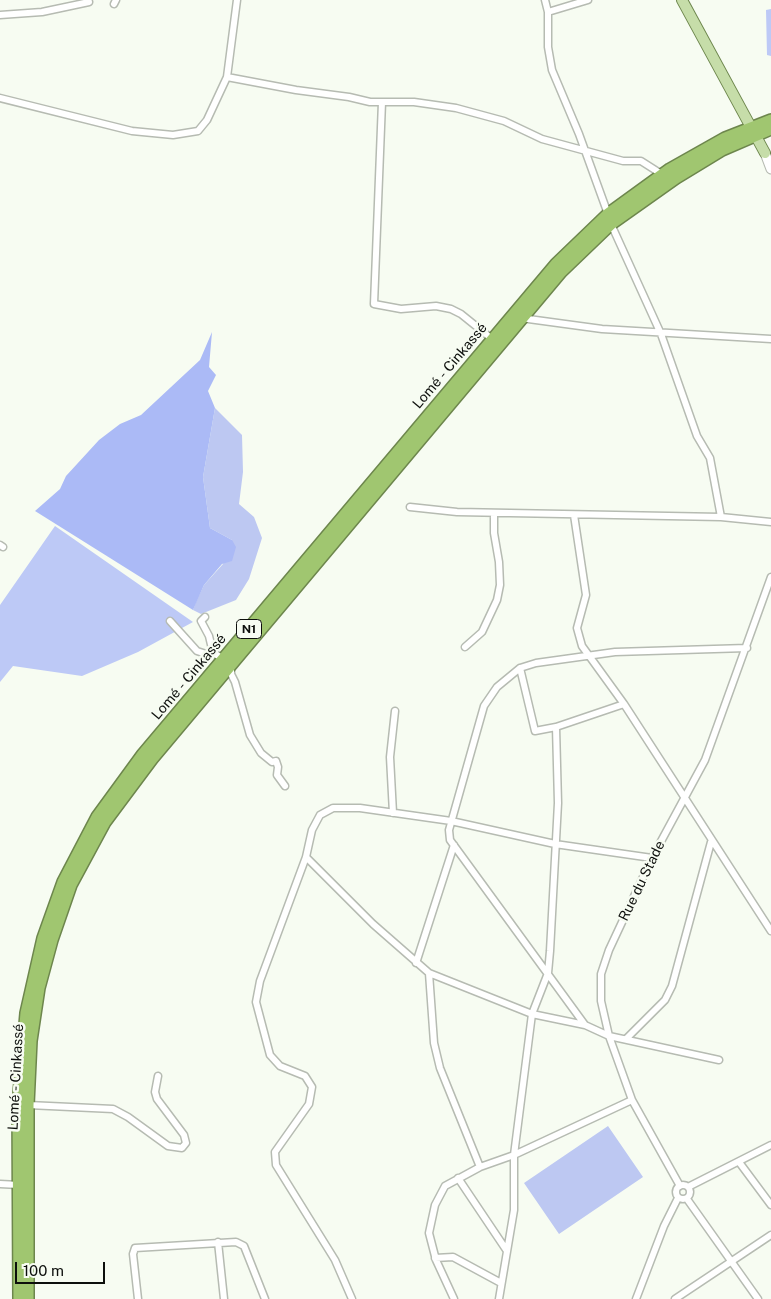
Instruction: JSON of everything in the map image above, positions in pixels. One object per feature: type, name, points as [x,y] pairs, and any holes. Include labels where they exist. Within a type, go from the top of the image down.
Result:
[{"type":"highway","name":"Lomé - Cinkassé","points":[[609,219],[771,120]]},
{"type":"highway","name":"Lomé - Cinkassé","points":[[28,1299],[24,1235],[18,1185],[18,1105],[26,1013],[43,938],[98,817],[127,774],[360,512],[556,264],[663,174],[712,145],[754,130],[771,129]]},
{"type":"highway","name":"Lomé - Cinkassé","points":[[228,662],[492,339],[516,316]]},
{"type":"highway","name":"Lomé - Cinkassé","points":[[19,1299],[24,1235],[31,1041],[39,988],[67,883]]},
{"type":"main road","points":[[682,0],[716,58],[754,130]]},
{"type":"main road","points":[[690,0],[765,153]]},
{"type":"street","points":[[0,98],[132,131],[156,134],[188,134],[198,131],[203,126],[227,78],[237,0]]},
{"type":"street","points":[[544,0],[548,12],[549,60],[609,219],[661,334],[697,436],[710,458],[721,517]]},
{"type":"street","points":[[548,12],[588,0]]},
{"type":"street","points":[[0,15],[42,12],[90,2]]},
{"type":"street","points":[[227,78],[382,102],[414,102],[456,108],[504,121],[534,137],[623,161],[641,161],[663,174]]},
{"type":"street","points":[[382,102],[374,304],[401,309],[436,306],[451,309],[461,314],[492,339]]},
{"type":"street","points":[[765,153],[771,169]]},
{"type":"street","points":[[516,316],[661,334],[771,339]]},
{"type":"street","points":[[410,507],[494,513],[721,517],[771,522]]},
{"type":"street","points":[[465,648],[482,632],[497,600],[500,585],[500,562],[494,533],[494,513]]},
{"type":"street","points":[[574,515],[586,595],[577,628],[582,646],[624,704],[685,797],[711,842],[771,931]]},
{"type":"street","name":"Rue du Stade","points":[[680,1186],[632,1100],[609,1036],[601,1001],[601,974],[609,950],[652,858],[705,760],[747,648],[771,577]]},
{"type":"street","points":[[205,617],[201,621],[209,636],[213,653],[228,662],[250,735],[261,753],[272,762],[276,761],[278,767],[277,775],[285,786]]},
{"type":"street","points":[[170,621],[197,651],[209,655],[213,653]]},
{"type":"street","points":[[585,1025],[454,845],[448,834],[484,706],[492,692],[520,668],[536,663],[615,652],[747,648]]},
{"type":"street","points":[[520,668],[534,729],[538,732],[624,704]]},
{"type":"street","points":[[393,813],[390,757],[395,711]]},
{"type":"street","points":[[498,1299],[514,1210],[514,1155],[532,1014],[548,973],[558,803],[556,727]]},
{"type":"street","points":[[352,1299],[335,1260],[276,1165],[275,1152],[309,1104],[312,1087],[305,1076],[280,1066],[270,1055],[256,1002],[260,981],[306,856],[316,821],[325,811],[343,807],[360,808],[451,821],[555,844],[652,858]]},
{"type":"street","points":[[626,1039],[661,1005],[672,986],[711,842]]},
{"type":"street","points":[[416,963],[454,845]]},
{"type":"street","points":[[306,856],[373,924],[428,973],[532,1014],[585,1025],[609,1036],[719,1060]]},
{"type":"street","points":[[428,973],[434,1042],[440,1068],[480,1167]]},
{"type":"street","points":[[28,1105],[113,1108],[168,1146],[182,1148],[186,1143],[184,1135],[157,1099],[156,1084],[158,1076]]},
{"type":"street","points":[[454,1299],[435,1258],[429,1233],[431,1218],[441,1192],[458,1178],[480,1167],[514,1155],[632,1100]]},
{"type":"street","points":[[636,1299],[664,1226],[678,1198],[676,1192],[680,1186],[688,1188],[771,1145]]},
{"type":"street","points":[[739,1162],[771,1206]]},
{"type":"street","points":[[458,1178],[507,1251]]},
{"type":"street","points":[[0,1184],[18,1185]]},
{"type":"street","points":[[687,1198],[690,1192],[688,1188]]},
{"type":"street","points":[[678,1198],[687,1198]]},
{"type":"street","points":[[687,1198],[758,1299]]},
{"type":"street","points":[[675,1299],[771,1235]]},
{"type":"street","points":[[138,1299],[133,1254],[135,1248],[218,1242],[242,1244],[265,1299]]},
{"type":"street","points":[[218,1242],[224,1299]]},
{"type":"street","points":[[435,1258],[453,1257],[501,1283]]},
{"type":"shaded area","points":[[771,9],[771,56],[767,55],[766,10]]},
{"type":"shaded area","points":[[212,332],[209,367],[216,375],[208,391],[215,408],[203,477],[210,528],[232,540],[236,547],[232,561],[222,564],[204,585],[193,610],[35,511],[60,489],[66,476],[99,440],[120,424],[141,415],[200,360]]},
{"type":"shaded area","points":[[215,408],[242,435],[243,472],[239,504],[254,517],[262,538],[249,579],[236,600],[201,614],[193,610],[196,602],[204,585],[223,564],[232,540],[210,528],[203,477]]},
{"type":"shaded area","points":[[55,526],[193,622],[138,652],[82,676],[13,666],[0,682],[0,605]]},
{"type":"shaded area","points":[[608,1126],[643,1177],[559,1234],[524,1183]]}]
